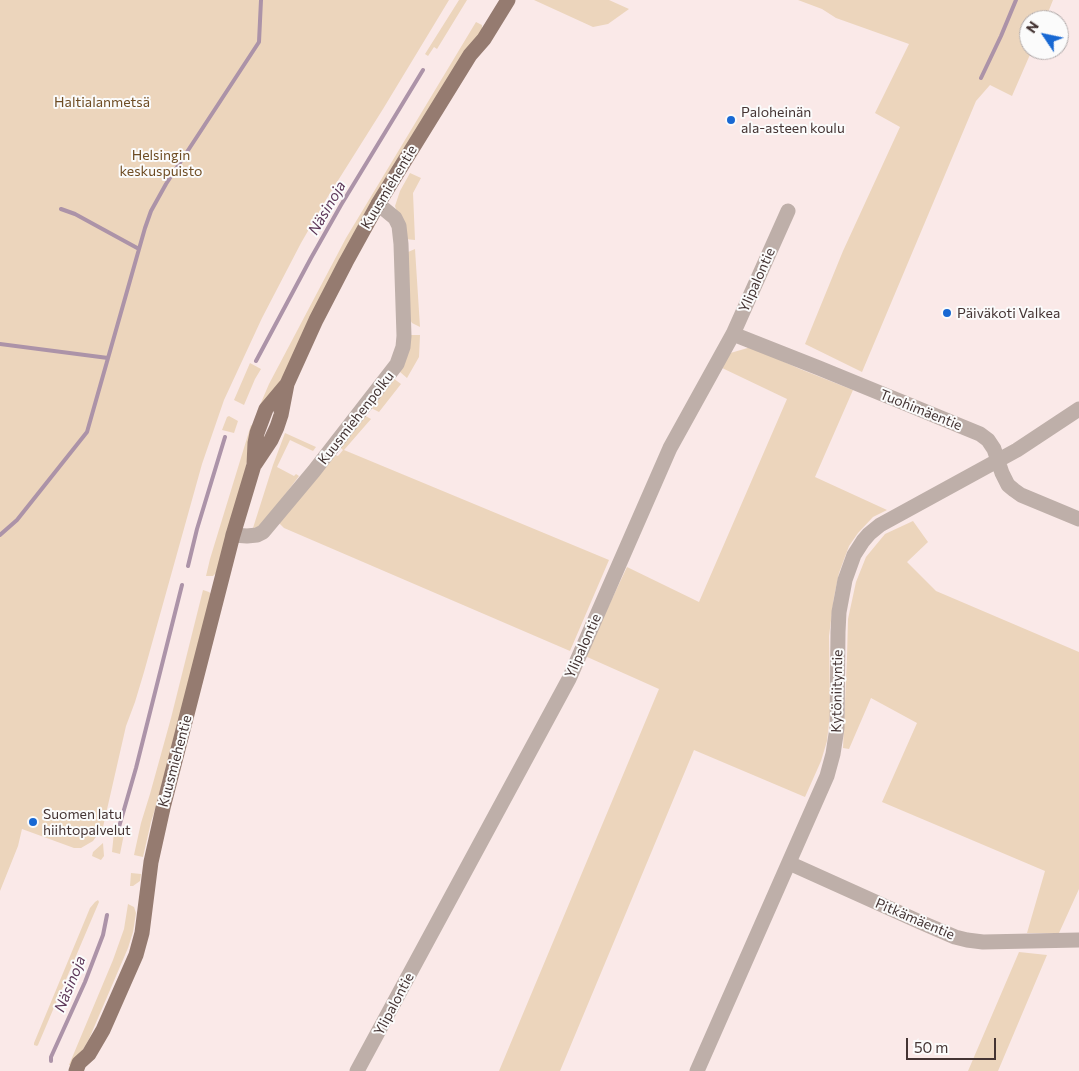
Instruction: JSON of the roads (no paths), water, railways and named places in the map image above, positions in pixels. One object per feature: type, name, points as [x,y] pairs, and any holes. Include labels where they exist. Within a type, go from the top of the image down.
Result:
[{"type":"main road","name":"Kuusmiehentie","points":[[76,1071],[79,1063],[89,1054],[103,1030],[140,942],[151,862],[163,808],[233,535],[254,465],[255,443],[260,421],[271,402],[287,384],[316,320],[378,204],[470,55],[484,39],[508,0]]},
{"type":"main road","points":[[89,1054],[89,1071]]},
{"type":"street","name":"Kuusmiehenpolku","points":[[233,535],[257,535],[263,532],[337,442],[397,364],[403,347],[404,336],[400,235],[395,218],[378,204]]},
{"type":"street","name":"Ylipalontie","points":[[357,1071],[569,679],[670,448],[733,334],[788,211]]},
{"type":"street","name":"Tuohimäentie","points":[[733,334],[980,434],[988,440],[994,450],[1008,485],[1021,495],[1079,519]]},
{"type":"street","name":"Kytöniityntie","points":[[697,1071],[827,776],[838,728],[839,612],[845,580],[854,555],[863,540],[880,525],[1017,450],[1079,409]]},
{"type":"street","name":"Pitkämäentie","points":[[789,863],[955,937],[983,942],[1079,940]]},
{"type":"waterway","points":[[0,535],[17,520],[87,432],[151,211],[166,184],[259,42],[261,0]]},
{"type":"waterway","points":[[981,78],[1016,0]]},
{"type":"waterway","name":"Näsinoja","points":[[256,361],[341,205],[423,70]]},
{"type":"waterway","points":[[61,209],[75,214],[139,249]]},
{"type":"waterway","points":[[0,344],[108,358]]},
{"type":"waterway","name":"Näsinoja","points":[[188,566],[197,529],[225,437]]},
{"type":"waterway","name":"Näsinoja","points":[[119,827],[136,768],[182,585]]},
{"type":"waterway","name":"Näsinoja","points":[[51,1061],[51,1057],[85,982],[103,935],[107,915]]},
{"type":"place","name":"Paloheinän ala-asteen koulu","points":[[731,120]]},
{"type":"place","name":"Päiväkoti Valkea","points":[[947,313]]},
{"type":"place","name":"Suomen latu hiihtopalvelut","points":[[33,822]]},
{"type":"park label","name":"Haltialanmetsä","points":[[102,102]]},
{"type":"park label","name":"Helsingin keskuspuisto","points":[[161,164]]}]
